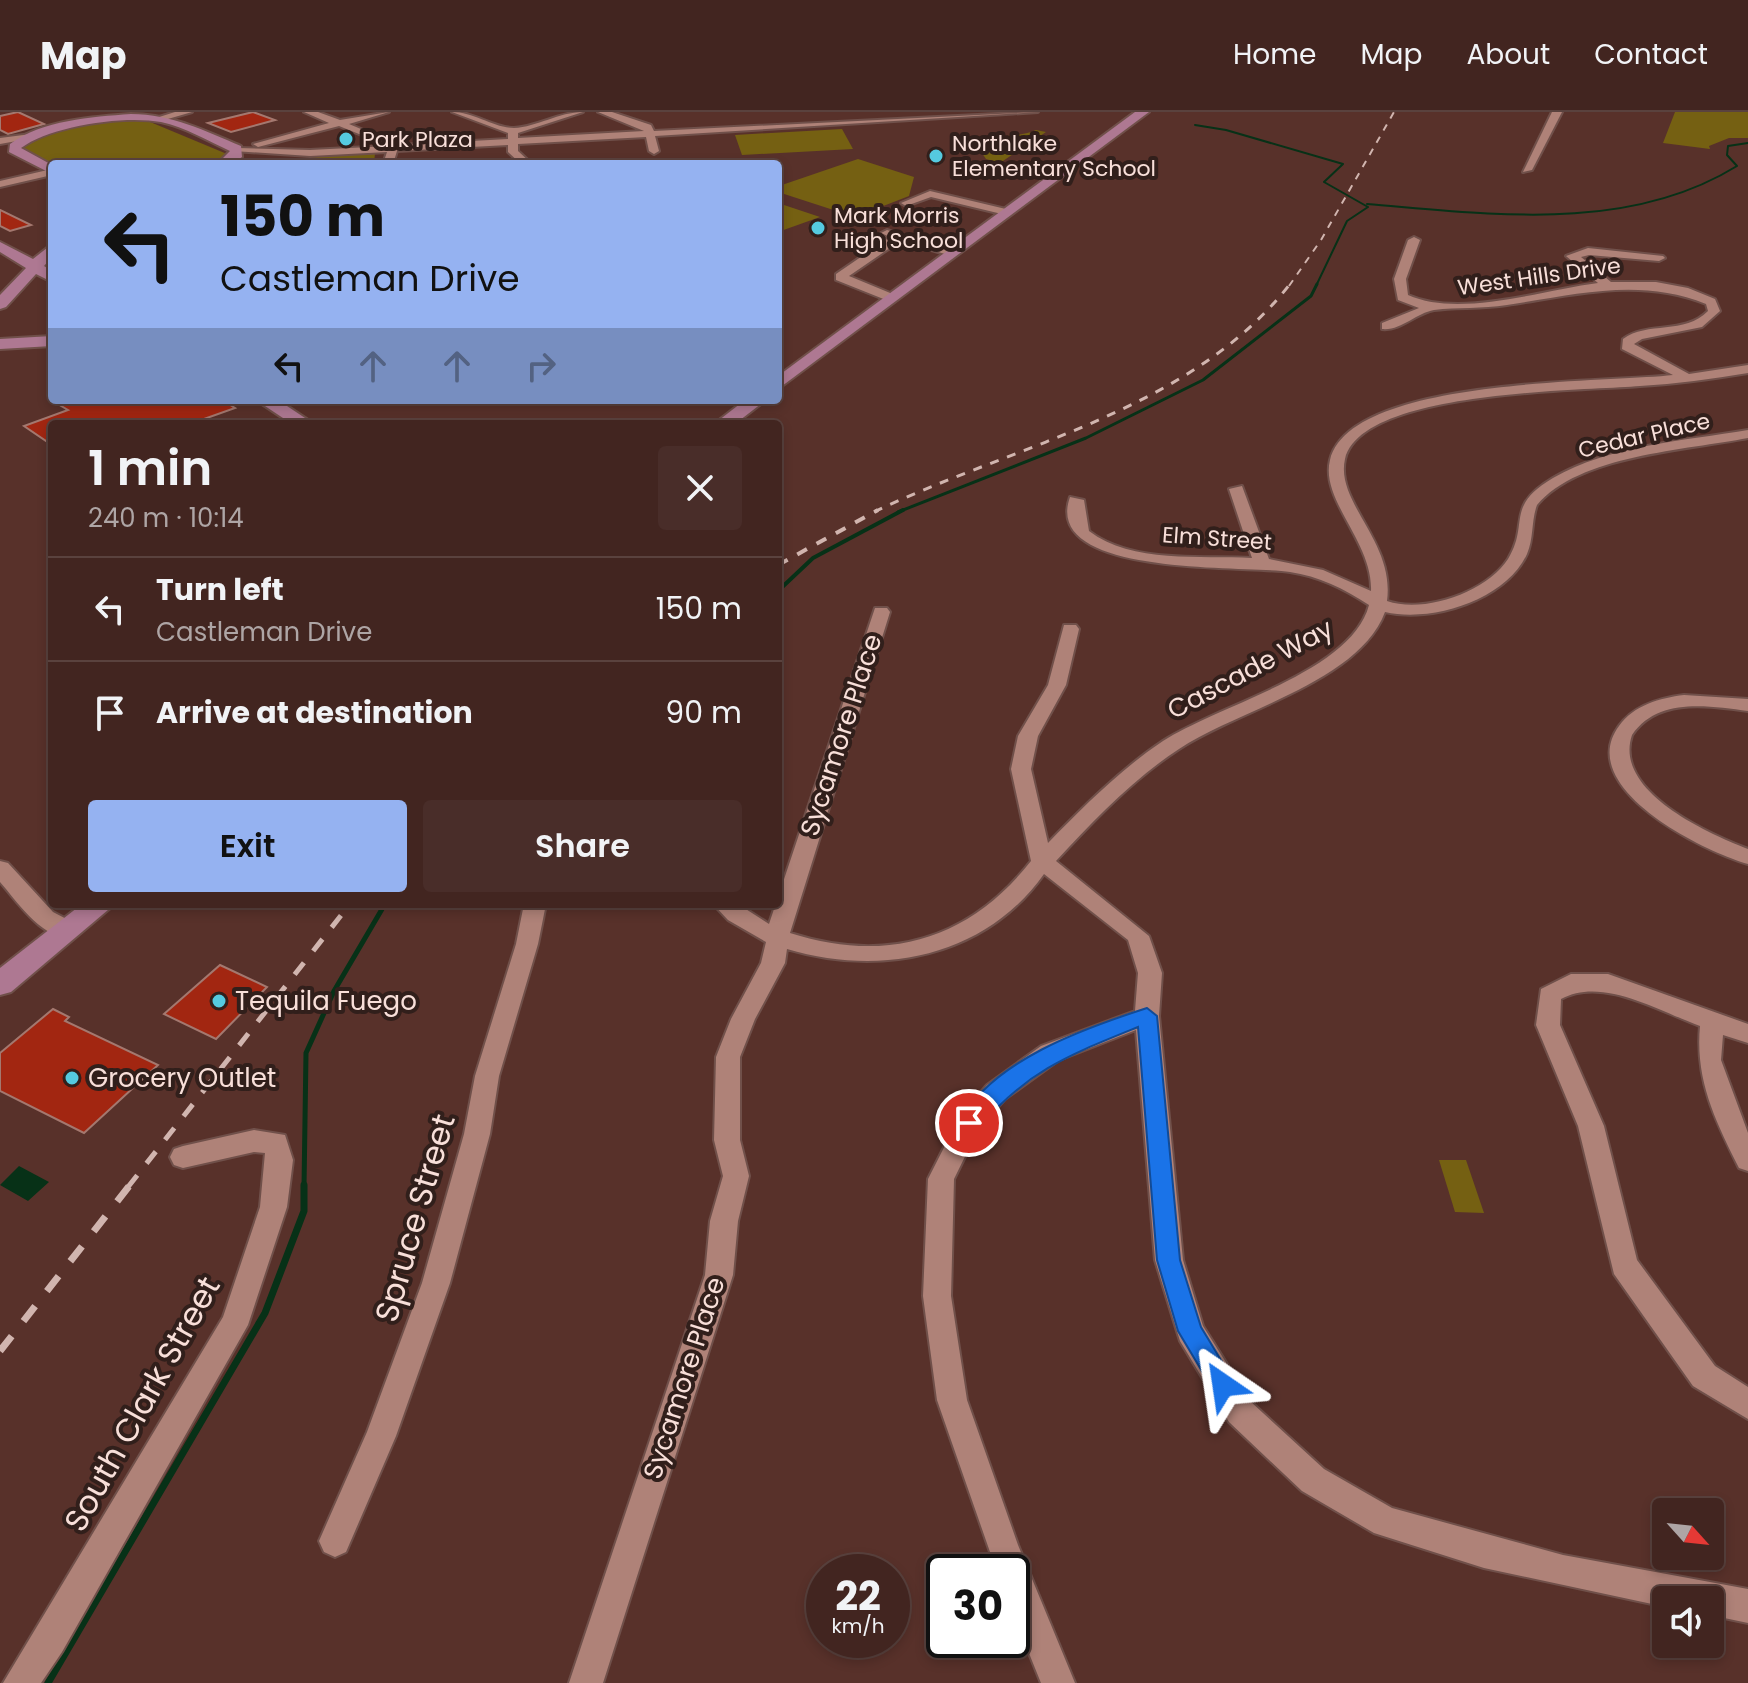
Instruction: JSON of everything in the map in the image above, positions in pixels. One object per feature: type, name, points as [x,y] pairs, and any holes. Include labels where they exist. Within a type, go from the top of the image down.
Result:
[{"type":"main road","points":[[782,381],[1143,112]]},
{"type":"main road","points":[[10,149],[36,135],[131,114],[158,116],[235,157]]},
{"type":"main road","points":[[10,149],[48,169]]},
{"type":"main road","points":[[0,304],[48,239]]},
{"type":"main road","points":[[0,246],[48,274]]},
{"type":"main road","points":[[0,286],[48,251]]},
{"type":"main road","points":[[0,344],[48,341]]},
{"type":"main road","points":[[272,404],[298,420]]},
{"type":"main road","points":[[728,420],[747,404]]},
{"type":"main road","points":[[0,984],[96,908]]},
{"type":"street","points":[[158,116],[187,112]]},
{"type":"street","points":[[309,112],[394,144],[389,160]]},
{"type":"street","points":[[235,157],[384,112]]},
{"type":"street","points":[[457,112],[512,136],[760,127],[869,116],[1033,112]]},
{"type":"street","points":[[419,160],[512,136],[578,112]]},
{"type":"street","points":[[603,112],[648,127],[654,151]]},
{"type":"street","points":[[1527,170],[1557,112]]},
{"type":"street","points":[[749,116],[760,127]]},
{"type":"street","points":[[0,141],[36,135]]},
{"type":"street","points":[[512,136],[513,152],[522,160]]},
{"type":"street","points":[[235,157],[478,144]]},
{"type":"street","points":[[0,178],[48,170]]},
{"type":"street","points":[[0,184],[48,171]]},
{"type":"street","points":[[906,203],[922,196],[939,195],[1006,212]]},
{"type":"street","points":[[891,298],[843,279],[841,274],[892,235],[952,253]]},
{"type":"street","name":"West Hills Drive","points":[[1414,240],[1398,288],[1402,297],[1428,308],[1535,299],[1608,285],[1652,283],[1695,294],[1711,302],[1714,311],[1709,318],[1696,325],[1629,339],[1627,346],[1686,376]]},
{"type":"street","points":[[1608,285],[1572,256],[1588,251],[1659,258]]},
{"type":"street","points":[[1387,326],[1428,308]]},
{"type":"street","points":[[1379,604],[1375,554],[1349,516],[1338,486],[1340,457],[1356,433],[1393,411],[1446,397],[1748,369]]},
{"type":"street","name":"Cedar Place","points":[[1379,604],[1409,609],[1445,604],[1488,588],[1512,566],[1523,543],[1524,515],[1537,495],[1565,477],[1608,462],[1748,434]]},
{"type":"street","points":[[1237,489],[1261,561]]},
{"type":"street","name":"Elm Street","points":[[1076,500],[1077,522],[1085,536],[1109,548],[1143,555],[1261,561],[1328,576],[1379,604]]},
{"type":"street","name":"Cascade Way","points":[[730,908],[777,939],[810,948],[858,953],[919,951],[960,937],[995,914],[1019,893],[1042,861],[1125,779],[1212,718],[1331,662],[1352,648],[1366,633],[1379,604]]},
{"type":"street","name":"Sycamore Place","points":[[586,1683],[719,1275],[724,1221],[736,1176],[727,1140],[728,1057],[743,1019],[773,963],[777,939],[881,612]]},
{"type":"street","points":[[1070,629],[1057,685],[1028,736],[1021,769],[1042,861],[1138,936],[1150,973],[1147,1016],[1169,1260],[1190,1331],[1240,1412],[1313,1480],[1385,1522],[1484,1552],[1563,1571],[1748,1606]]},
{"type":"street","points":[[1748,705],[1713,700],[1673,702],[1647,712],[1625,726],[1617,746],[1623,772],[1651,802],[1686,827],[1748,857]]},
{"type":"street","points":[[0,868],[45,918],[68,930]]},
{"type":"street","name":"Spruce Street","points":[[335,1541],[381,1436],[436,1283],[477,1134],[487,1076],[527,944],[534,908]]},
{"type":"street","points":[[1748,1034],[1608,983],[1571,983],[1549,995],[1548,1025],[1591,1126],[1624,1265],[1704,1376],[1748,1404]]},
{"type":"street","points":[[1058,1683],[1002,1545],[952,1400],[937,1296],[941,1179],[969,1123],[996,1092],[1050,1053],[1147,1016]]},
{"type":"street","points":[[1712,1020],[1709,1060],[1729,1121],[1748,1160]]},
{"type":"street","name":"South Clark Street","points":[[20,1683],[50,1640],[234,1325],[257,1270],[279,1172],[280,1152],[276,1143],[254,1141],[183,1157]]},
{"type":"shaded area","points":[[1675,112],[1748,112],[1748,138],[1729,138],[1709,146],[1710,149],[1663,143]]},
{"type":"shaded area","points":[[143,119],[227,154],[218,160],[48,160],[48,163],[20,148],[44,135],[97,123]]},
{"type":"shaded area","points":[[842,129],[853,149],[742,155],[735,135]]},
{"type":"shaded area","points":[[1036,130],[1046,132],[1000,163],[986,159],[975,143],[989,138]]},
{"type":"shaded area","points":[[369,152],[375,153],[374,160],[286,160]]},
{"type":"shaded area","points":[[858,159],[914,177],[909,196],[855,217],[782,193],[782,185]]},
{"type":"shaded area","points":[[782,204],[820,217],[782,231]]},
{"type":"shaded area","points":[[1439,1160],[1466,1160],[1484,1213],[1455,1212]]},
{"type":"shaded area","points":[[19,1166],[49,1182],[28,1201],[0,1185]]},
{"type":"building","points":[[18,112],[44,124],[8,134],[0,130],[0,116]]},
{"type":"building","points":[[253,112],[275,120],[231,132],[208,123]]},
{"type":"building","points":[[0,210],[31,225],[10,231],[0,226]]},
{"type":"building","points":[[58,404],[228,404],[235,408],[201,420],[48,420],[48,442],[24,426],[68,410]]},
{"type":"building","name":"Tequila Fuego","points":[[220,965],[267,987],[216,1039],[164,1014]]},
{"type":"building","name":"Grocery Outlet","points":[[53,1009],[69,1017],[65,1021],[158,1065],[84,1133],[0,1091],[0,1053]]},
{"type":"waterway","points":[[1195,125],[1226,130],[1343,164],[1324,182],[1368,207],[1347,221],[1316,286]]},
{"type":"waterway","points":[[1367,204],[1509,214],[1604,211],[1650,202],[1695,188],[1737,166],[1727,155],[1728,146],[1748,143]]},
{"type":"waterway","points":[[903,510],[1086,438],[1203,380],[1311,296],[1316,286]]},
{"type":"waterway","points":[[782,587],[813,558],[903,510]]},
{"type":"waterway","points":[[898,512],[903,510]]},
{"type":"waterway","points":[[304,1187],[306,1053],[334,991],[383,908]]},
{"type":"waterway","points":[[48,1683],[265,1313],[304,1211],[304,1187]]},
{"type":"railway","points":[[1289,286],[1321,240],[1394,112]]},
{"type":"railway","points":[[876,511],[1097,421],[1151,395],[1202,364],[1249,328],[1290,284]]},
{"type":"railway","points":[[782,563],[876,511]]},
{"type":"railway","points":[[128,1187],[347,908]]},
{"type":"railway","points":[[0,1351],[130,1185]]},
{"type":"place","name":"Park Plaza","points":[[346,139]]},
{"type":"place","name":"Northlake Elementary School","points":[[936,156]]},
{"type":"place","name":"Mark Morris High School","points":[[818,228]]},
{"type":"place","name":"Tequila Fuego","points":[[219,1001]]},
{"type":"place","name":"Grocery Outlet","points":[[72,1078]]},
{"type":"route","points":[[969,1123],[996,1092],[1050,1053],[1147,1016],[1169,1260],[1190,1331],[1223,1385]]}]
